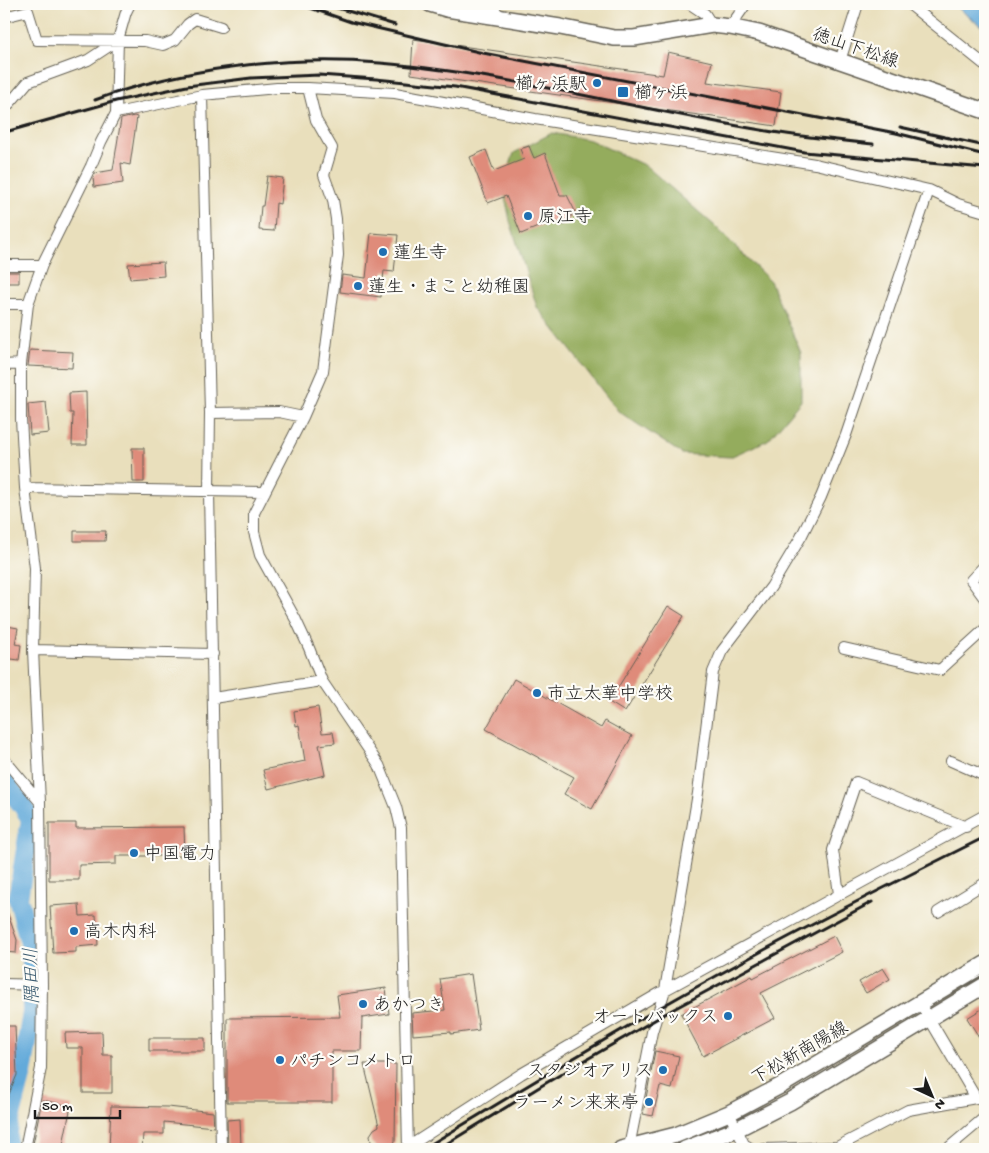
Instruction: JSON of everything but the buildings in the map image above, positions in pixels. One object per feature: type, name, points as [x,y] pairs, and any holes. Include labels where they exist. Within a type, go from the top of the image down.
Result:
[{"type":"main road","name":"徳山下松線","points":[[430,4],[446,9],[560,27],[614,38],[634,38],[712,26],[730,27],[759,34],[985,111]]},
{"type":"main road","name":"下松新南陽線","points":[[625,1148],[676,1135],[729,1113],[782,1085],[985,964]]},
{"type":"main road","name":"下松新南陽線","points":[[685,1149],[737,1129],[790,1102],[985,984]]},
{"type":"street","points":[[25,1149],[41,1068],[42,985],[40,802],[33,650],[35,568],[25,488],[21,419],[21,364],[28,304],[42,265],[116,113],[118,40],[130,4]]},
{"type":"street","points":[[487,4],[504,19]]},
{"type":"street","points":[[690,4],[705,14],[712,26]]},
{"type":"street","points":[[730,27],[746,4]]},
{"type":"street","points":[[840,61],[858,4]]},
{"type":"street","points":[[910,4],[985,65]]},
{"type":"street","points":[[4,17],[28,11],[38,40],[145,41],[163,45],[176,40],[188,24],[195,19],[221,27]]},
{"type":"street","points":[[4,102],[9,104],[28,82],[88,60],[118,40]]},
{"type":"street","points":[[116,113],[202,94],[277,88],[308,88],[395,94],[535,119],[815,164],[929,190],[958,204],[985,212]]},
{"type":"street","points":[[308,88],[316,120],[332,148],[324,176],[333,200],[338,255],[323,371],[303,417],[254,513],[254,532],[260,555],[296,620],[322,681],[379,765],[396,807],[401,828],[408,1147]]},
{"type":"street","points":[[202,94],[210,412],[209,491],[221,1149]]},
{"type":"street","points":[[625,1148],[652,1032],[666,990],[698,793],[706,716],[713,672],[722,651],[770,587],[801,537],[821,496],[846,435],[929,190]]},
{"type":"street","points":[[4,265],[42,265]]},
{"type":"street","points":[[4,304],[28,304]]},
{"type":"street","points":[[4,365],[21,364]]},
{"type":"street","points":[[210,412],[279,412],[303,417]]},
{"type":"street","points":[[25,488],[265,492]]},
{"type":"street","points":[[985,565],[971,580],[985,599]]},
{"type":"street","points":[[844,648],[940,670],[985,629]]},
{"type":"street","points":[[33,650],[213,654]]},
{"type":"street","points":[[214,698],[322,681]]},
{"type":"street","points":[[4,759],[40,802]]},
{"type":"street","points":[[950,762],[985,776]]},
{"type":"street","points":[[839,894],[833,850],[856,782],[966,826]]},
{"type":"street","points":[[408,1147],[521,1074],[666,990],[985,815]]},
{"type":"street","points":[[938,912],[985,883]]},
{"type":"street","points":[[4,984],[42,985]]},
{"type":"street","points":[[764,1149],[837,1147],[908,1110],[981,1098],[920,1003]]},
{"type":"street","points":[[729,1113],[744,1144],[752,1149]]},
{"type":"street","points":[[947,1149],[985,1117]]},
{"type":"green space","points":[[552,133],[590,140],[646,166],[715,226],[770,281],[801,353],[801,401],[768,440],[730,457],[682,454],[618,411],[537,307],[510,221],[503,186],[514,153]]},
{"type":"water","points":[[953,4],[985,4],[985,29]]},
{"type":"waterway","name":"隅田川","points":[[4,782],[31,819],[18,898],[32,951],[32,1013],[22,1073],[9,1123],[6,1149]]},
{"type":"railway","points":[[299,4],[351,22],[483,53],[896,133],[985,155]]},
{"type":"railway","points":[[324,4],[395,25]]},
{"type":"railway","points":[[95,100],[163,80],[235,66],[309,61],[345,61],[429,68],[478,75],[767,131],[873,144]]},
{"type":"railway","points":[[9,131],[116,101],[187,86],[251,78],[319,75],[455,87],[804,152],[985,168]]},
{"type":"railway","points":[[900,127],[985,146]]},
{"type":"railway","points":[[423,1149],[577,1056],[709,980],[826,917],[985,837]]},
{"type":"railway","points":[[438,1149],[546,1083],[672,1010],[872,902]]},
{"type":"place","name":"櫛ヶ浜駅","points":[[597,83]]},
{"type":"place","name":"櫛ヶ浜","points":[[623,92]]},
{"type":"place","name":"原江寺","points":[[528,216]]},
{"type":"place","name":"蓮生寺","points":[[383,252]]},
{"type":"place","name":"蓮生・まこと幼稚園","points":[[358,286]]},
{"type":"place","name":"市立太華中学校","points":[[537,693]]},
{"type":"place","name":"中国電力","points":[[134,853]]},
{"type":"place","name":"高木内科","points":[[74,931]]},
{"type":"place","name":"あかつき","points":[[363,1004]]},
{"type":"place","name":"オートバックス","points":[[728,1016]]},
{"type":"place","name":"パチンコメトロ","points":[[280,1060]]},
{"type":"place","name":"スタジオアリス","points":[[663,1070]]},
{"type":"place","name":"ラーメン来来亭","points":[[649,1102]]}]
